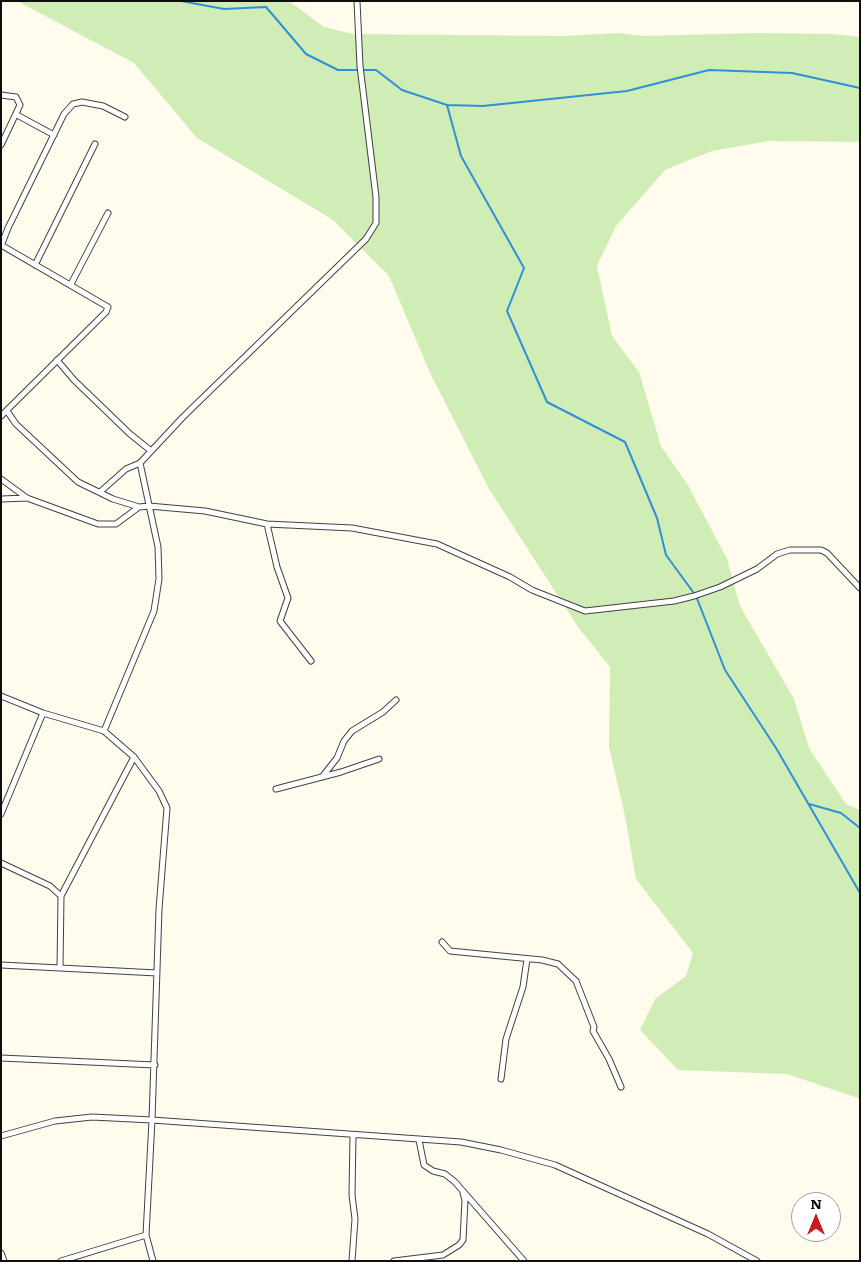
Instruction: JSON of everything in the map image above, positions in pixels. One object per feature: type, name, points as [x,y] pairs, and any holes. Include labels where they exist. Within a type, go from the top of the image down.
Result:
[{"type":"street","points":[[100,492],[126,469],[140,463],[150,450],[371,233],[376,223],[376,197],[360,66],[357,1]]},
{"type":"street","points":[[1,95],[16,97],[19,100],[17,115],[1,146]]},
{"type":"street","points":[[1,416],[106,312],[108,306],[1,246],[8,228],[64,114],[73,104],[82,102],[103,106],[125,117]]},
{"type":"street","points":[[17,115],[54,135]]},
{"type":"street","points":[[34,265],[95,144]]},
{"type":"street","points":[[71,284],[108,213]]},
{"type":"street","points":[[57,360],[74,380],[130,434],[150,450]]},
{"type":"street","points":[[7,411],[28,436],[78,482],[113,499],[139,507],[148,506],[205,512],[267,524],[331,526],[437,544],[510,577],[532,590],[585,612],[674,601],[694,596],[720,587],[757,569],[777,554],[790,550],[821,550],[827,553],[860,588]]},
{"type":"street","points":[[104,732],[154,611],[159,579],[158,548],[140,463]]},
{"type":"street","points":[[1,479],[27,498],[98,524],[116,524],[139,507]]},
{"type":"street","points":[[1,499],[27,498]]},
{"type":"street","points":[[267,524],[277,567],[288,598],[280,621],[311,661]]},
{"type":"street","points":[[1,696],[42,714],[104,732],[134,756],[159,791],[167,808],[159,909],[155,1065],[146,1235],[153,1261]]},
{"type":"street","points":[[322,777],[338,758],[344,741],[352,732],[383,712],[396,700]]},
{"type":"street","points":[[1,814],[42,714]]},
{"type":"street","points":[[60,968],[61,896],[134,756]]},
{"type":"street","points":[[276,788],[322,777],[380,759]]},
{"type":"street","points":[[1,863],[50,886],[61,896]]},
{"type":"street","points":[[442,942],[450,951],[558,964],[576,981],[594,1026],[593,1031],[609,1059],[621,1087]]},
{"type":"street","points":[[502,1079],[506,1039],[523,987],[527,959]]},
{"type":"street","points":[[1,964],[157,973]]},
{"type":"street","points":[[1,1058],[155,1065]]},
{"type":"street","points":[[1,1136],[55,1121],[92,1117],[460,1142],[501,1150],[555,1165],[708,1234],[757,1261]]},
{"type":"street","points":[[352,1136],[352,1195],[355,1219],[352,1261]]},
{"type":"street","points":[[419,1140],[424,1165],[449,1177],[524,1261]]},
{"type":"street","points":[[394,1261],[443,1254],[459,1246],[463,1240],[465,1200],[463,1192]]},
{"type":"street","points":[[61,1261],[146,1235]]},
{"type":"street","points":[[1,1253],[4,1261]]},
{"type":"green space","points":[[17,1],[289,1],[324,27],[353,34],[563,36],[618,33],[643,36],[759,33],[832,34],[860,37],[860,142],[769,141],[712,151],[665,170],[616,226],[597,266],[612,336],[639,372],[661,446],[689,487],[727,559],[740,606],[794,699],[809,748],[846,804],[860,810],[860,1102],[858,1098],[787,1074],[678,1070],[640,1030],[655,999],[686,976],[693,953],[636,879],[625,816],[609,747],[610,667],[578,627],[489,489],[430,373],[389,276],[333,220],[197,138],[134,63]]},
{"type":"waterway","points":[[181,1],[224,9],[266,7],[306,54],[338,70],[376,70],[402,90],[447,105],[483,106],[627,91],[709,70],[792,73],[860,88]]},
{"type":"waterway","points":[[447,105],[461,156],[524,268],[507,311],[547,402],[625,442],[657,518],[666,555],[696,596],[725,670],[776,748],[860,893]]},
{"type":"waterway","points":[[809,804],[841,813],[860,828]]}]
